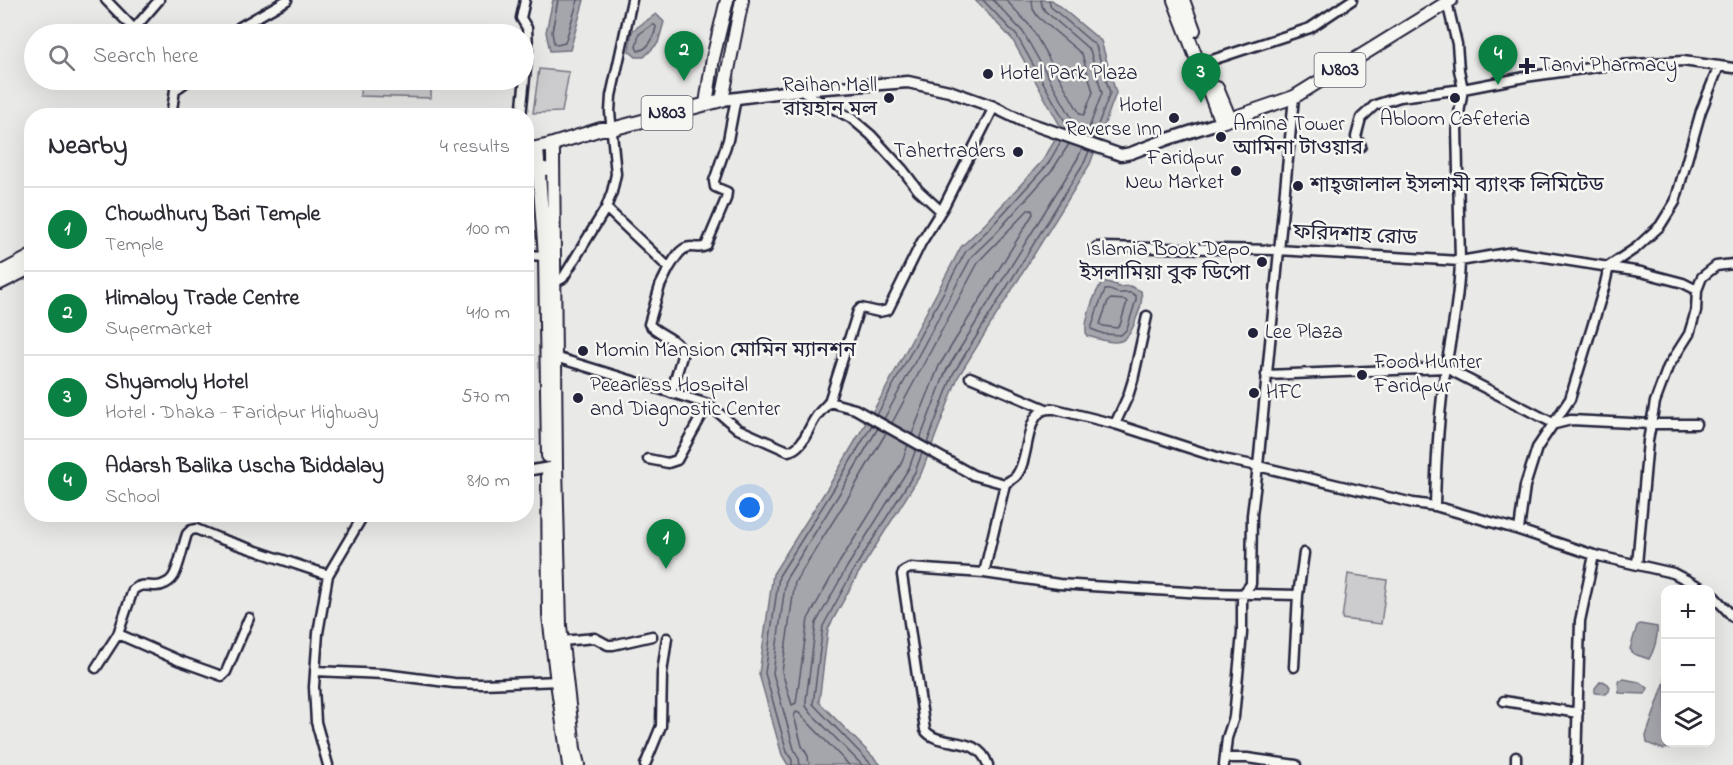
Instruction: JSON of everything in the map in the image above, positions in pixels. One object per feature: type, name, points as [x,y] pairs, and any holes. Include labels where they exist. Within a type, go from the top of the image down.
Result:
[{"type":"highway","name":"N803","points":[[706,104],[713,58],[728,0]]},
{"type":"highway","name":"N803","points":[[534,149],[601,129],[612,129],[722,100],[742,0]]},
{"type":"highway","points":[[1174,0],[1225,120]]},
{"type":"highway","points":[[1183,0],[1225,120]]},
{"type":"highway","name":"N803","points":[[1225,120],[1294,97],[1449,1]]},
{"type":"highway","name":"N803","points":[[546,168],[564,147],[604,135],[612,129]]},
{"type":"highway","points":[[550,145],[553,152],[546,168],[554,283],[551,357],[553,579],[569,765]]},
{"type":"highway","points":[[534,152],[546,168]]},
{"type":"highway","points":[[534,165],[546,168]]},
{"type":"highway","points":[[549,232],[545,256],[551,357]]},
{"type":"highway","points":[[0,273],[24,260]]},
{"type":"highway","points":[[0,283],[24,271]]},
{"type":"highway","points":[[555,615],[561,641],[562,681],[578,765]]},
{"type":"main road","points":[[722,100],[799,90],[908,82],[949,91],[994,107],[1023,122],[1121,155],[1225,120]]},
{"type":"street","points":[[106,0],[129,24]]},
{"type":"street","points":[[142,24],[159,0]]},
{"type":"street","points":[[245,24],[287,0]]},
{"type":"street","points":[[525,0],[521,18],[525,24]]},
{"type":"street","points":[[554,283],[563,278],[606,208],[612,192],[616,174],[610,112],[611,96],[632,0]]},
{"type":"street","points":[[1206,62],[1310,28],[1353,0]]},
{"type":"street","points":[[1435,506],[1446,368],[1460,282],[1461,261],[1457,126],[1463,90],[1449,1]]},
{"type":"street","points":[[1361,146],[1356,137],[1361,118],[1375,105],[1400,97],[1463,90],[1525,76],[1604,66],[1683,61],[1733,68]]},
{"type":"street","points":[[1519,530],[1525,486],[1537,448],[1570,399],[1609,266],[1636,248],[1659,226],[1675,202],[1701,111],[1719,66]]},
{"type":"street","points":[[172,108],[175,90]]},
{"type":"street","points":[[523,108],[524,90]]},
{"type":"street","points":[[799,90],[852,118],[871,135],[918,190],[941,211]]},
{"type":"street","points":[[1294,97],[1252,515],[1251,585],[1243,594],[1242,633],[1234,717],[1227,738],[1225,762],[1247,758],[1296,765]]},
{"type":"street","points":[[671,393],[682,349],[679,344],[649,324],[660,286],[669,267],[682,249],[706,246],[726,199],[727,192],[715,187],[714,181],[728,140],[736,98]]},
{"type":"street","points":[[551,357],[708,404],[738,429],[788,451],[794,450],[829,402],[858,311],[861,308],[879,312],[888,310],[994,107]]},
{"type":"street","points":[[606,208],[669,267]]},
{"type":"street","name":"ফরিদশাহ রোড","points":[[1097,247],[1278,250],[1461,261],[1513,252],[1641,272],[1683,283],[1697,290]]},
{"type":"street","points":[[534,255],[545,256]]},
{"type":"street","points":[[1636,565],[1654,402],[1668,367],[1689,334],[1696,311],[1697,290],[1702,277],[1716,266],[1733,264]]},
{"type":"street","points":[[1114,424],[1133,380],[1147,316]]},
{"type":"street","points":[[1266,375],[1446,368],[1554,424],[1571,420],[1696,424]]},
{"type":"street","points":[[970,377],[1046,409],[1055,409],[1114,424],[1223,459],[1402,501],[1435,506],[1519,530],[1594,555],[1673,573],[1696,585]]},
{"type":"street","points":[[829,402],[855,409],[973,475],[1005,483],[1016,477],[1034,420],[1039,412],[1046,409]]},
{"type":"street","points":[[648,459],[668,464],[677,460],[708,404]]},
{"type":"street","points":[[534,470],[552,467]]},
{"type":"street","points":[[984,573],[1005,483]]},
{"type":"street","points":[[328,765],[316,722],[314,687],[318,633],[328,575],[359,522]]},
{"type":"street","points":[[96,668],[118,634],[133,590],[137,586],[148,584],[157,586],[173,578],[187,534],[191,530],[328,575]]},
{"type":"street","points":[[1294,667],[1298,595],[1304,552]]},
{"type":"street","points":[[1576,765],[1580,621],[1594,555]]},
{"type":"street","points":[[988,765],[986,758],[973,747],[926,733],[902,575],[904,571],[910,568],[984,573],[1059,585],[1298,595]]},
{"type":"street","points":[[1715,597],[1733,617]]},
{"type":"street","points":[[118,634],[180,661],[222,676],[226,672],[249,618]]},
{"type":"street","points":[[561,641],[595,638],[608,645],[613,645],[652,636]]},
{"type":"street","points":[[645,765],[661,726],[662,673],[667,638]]},
{"type":"street","points":[[315,671],[384,674],[482,684],[562,681]]},
{"type":"street","points":[[1504,701],[1578,713]]},
{"type":"shaded area","points":[[539,69],[569,72],[562,112],[534,113]]},
{"type":"shaded area","points":[[360,90],[431,90],[431,98],[360,96]]},
{"type":"shaded area","points":[[1348,574],[1387,580],[1381,624],[1342,619]]},
{"type":"water","points":[[553,0],[584,0],[570,50],[550,51],[546,32]]},
{"type":"water","points":[[975,0],[1052,0],[1101,41],[1116,93],[1090,164],[958,377],[921,474],[858,574],[828,629],[819,702],[881,765],[788,765],[782,755],[759,674],[773,574],[883,394],[961,247],[1043,160],[1062,129],[1012,39]]},
{"type":"water","points":[[656,14],[664,22],[658,43],[644,57],[636,57],[629,51],[632,31]]},
{"type":"water","points":[[1103,281],[1118,287],[1130,286],[1141,291],[1141,305],[1132,329],[1128,336],[1118,342],[1087,336],[1088,316]]},
{"type":"water","points":[[1640,624],[1657,627],[1655,644],[1649,659],[1634,654],[1630,649],[1637,626]]},
{"type":"water","points":[[1624,679],[1639,682],[1648,688],[1645,694],[1619,693],[1618,681]]},
{"type":"water","points":[[1603,681],[1610,687],[1609,691],[1606,694],[1595,693],[1595,688]]},
{"type":"water","points":[[1661,693],[1661,747],[1671,747],[1662,749],[1647,743],[1646,736]]},
{"type":"place","name":"Tanvi Pharmacy","points":[[1527,66]]},
{"type":"place","name":"Hotel Park Plaza","points":[[988,74]]},
{"type":"place","name":"Himaloy Trade Centre","points":[[684,81]]},
{"type":"place","name":"Adarsh Balika Uscha Biddalay","points":[[1498,85]]},
{"type":"place","name":"Raihan Mall রায়হান মল","points":[[889,98]]},
{"type":"place","name":"Abloom Cafeteria","points":[[1455,98]]},
{"type":"place","name":"Shyamoly Hotel","points":[[1201,103]]},
{"type":"place","name":"Hotel Reverse Inn","points":[[1174,118]]},
{"type":"place","name":"Amina Tower আমিনা টাওয়ার","points":[[1221,137]]},
{"type":"place","name":"Tahertraders","points":[[1018,152]]},
{"type":"place","name":"Faridpur New Market","points":[[1236,171]]},
{"type":"place","name":"শাহ্জালাল ইসলামী ব্যাংক লিমিটেড","points":[[1298,186]]},
{"type":"place","name":"Islamia Book Depo ইসলামিয়া বুক ডিপো","points":[[1262,262]]},
{"type":"place","name":"Lee Plaza","points":[[1253,333]]},
{"type":"place","name":"Momin Mansion মোমিন ম্যানশন","points":[[583,351]]},
{"type":"place","name":"Food Hunter Faridpur","points":[[1362,375]]},
{"type":"place","name":"HFC","points":[[1254,393]]},
{"type":"place","name":"Peearless Hospital and Diagnostic Center","points":[[578,398]]},
{"type":"place","name":"Chowdhury Bari Temple","points":[[666,569]]}]
